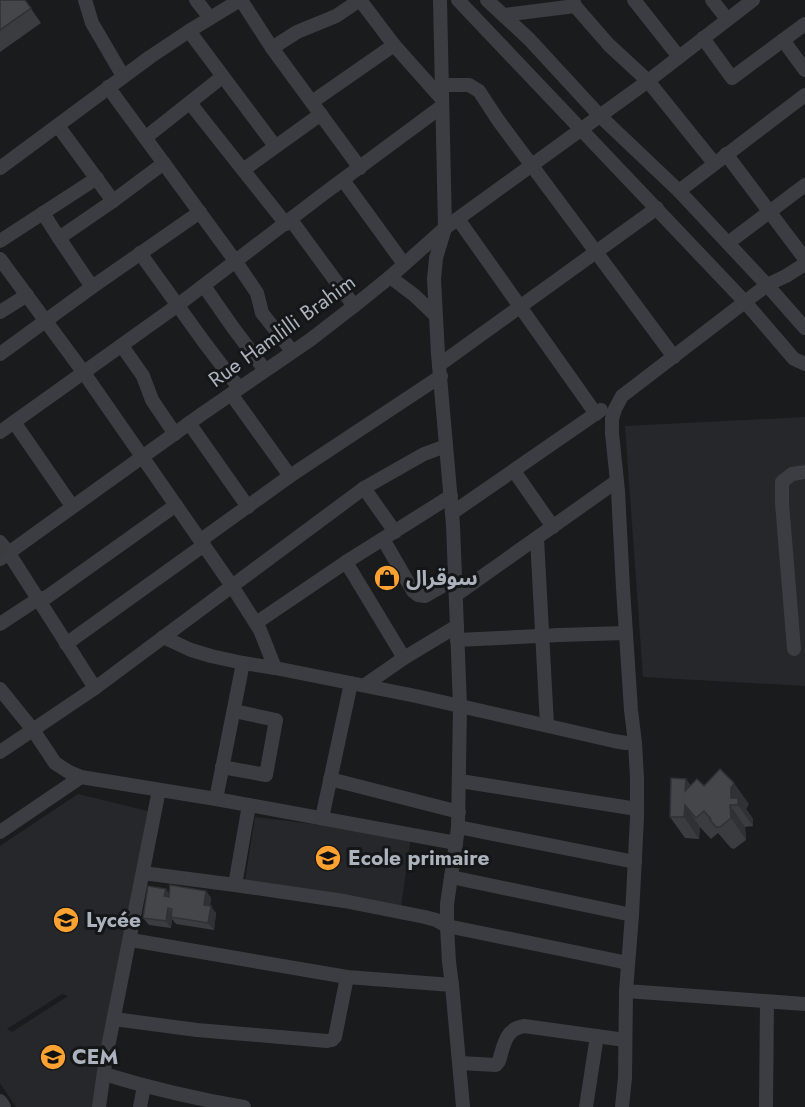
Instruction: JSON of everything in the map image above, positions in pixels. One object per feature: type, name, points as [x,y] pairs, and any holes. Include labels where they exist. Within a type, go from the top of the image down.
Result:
[{"type":"street","points":[[85,0],[92,22],[123,76]]},
{"type":"street","points":[[196,0],[210,18]]},
{"type":"street","points":[[0,168],[123,76],[240,0],[272,48],[360,168]]},
{"type":"street","points":[[272,48],[297,32],[336,16],[360,0],[441,103]]},
{"type":"street","points":[[440,0],[445,228],[436,258],[435,315],[451,496],[460,706],[459,812],[447,904],[447,927],[463,1107]]},
{"type":"street","points":[[458,0],[801,358]]},
{"type":"street","points":[[487,0],[530,39],[600,116],[679,191],[805,328]]},
{"type":"street","points":[[634,0],[679,57]]},
{"type":"street","points":[[712,0],[727,19]]},
{"type":"street","name":"Rue Hamlilli Brahim","points":[[3,551],[72,506],[354,306],[445,228],[648,81],[753,0]]},
{"type":"street","points":[[504,15],[574,3],[609,45],[648,81],[714,163]]},
{"type":"street","points":[[703,38],[732,78],[805,24]]},
{"type":"street","points":[[189,31],[275,146]]},
{"type":"street","points":[[783,40],[805,70]]},
{"type":"street","points":[[312,102],[394,45]]},
{"type":"street","points":[[145,138],[222,77]]},
{"type":"street","points":[[441,85],[469,85],[479,91],[674,357]]},
{"type":"street","points":[[108,87],[236,262],[257,293],[262,313],[292,351]]},
{"type":"street","points":[[679,191],[805,95]]},
{"type":"street","points":[[190,103],[243,170],[289,222],[354,306]]},
{"type":"street","points":[[0,432],[178,306],[360,168],[441,103]]},
{"type":"street","points":[[243,170],[321,114]]},
{"type":"street","points":[[58,126],[113,201]]},
{"type":"street","points":[[726,154],[805,259]]},
{"type":"street","points":[[59,238],[164,163]]},
{"type":"street","points":[[0,240],[97,178]]},
{"type":"street","points":[[343,180],[404,264]]},
{"type":"street","points":[[728,243],[805,185]]},
{"type":"street","points":[[66,644],[290,476],[440,371],[520,307],[657,208]]},
{"type":"street","points":[[0,354],[92,286],[200,212]]},
{"type":"street","points":[[43,213],[92,286]]},
{"type":"street","points":[[458,219],[596,414]]},
{"type":"street","points":[[140,253],[178,306],[290,476]]},
{"type":"street","points":[[0,259],[84,373],[232,586],[256,623],[275,668]]},
{"type":"street","points":[[452,513],[622,396],[767,285],[805,264]]},
{"type":"street","points":[[390,277],[435,315]]},
{"type":"street","points":[[204,286],[265,370]]},
{"type":"street","points":[[0,312],[27,295]]},
{"type":"street","points":[[122,346],[143,376],[152,400],[175,434]]},
{"type":"street","points":[[622,396],[612,419],[612,433],[635,742],[637,809],[626,991],[622,1107]]},
{"type":"street","points":[[14,422],[72,506]]},
{"type":"street","points":[[189,423],[248,507]]},
{"type":"street","points":[[0,752],[94,688],[364,488],[424,454],[446,446]]},
{"type":"street","points":[[513,471],[553,527]]},
{"type":"street","points":[[794,650],[782,482],[792,474],[805,472]]},
{"type":"street","points":[[456,595],[617,482]]},
{"type":"street","points":[[364,488],[395,532]]},
{"type":"street","points":[[256,623],[346,562],[451,496]]},
{"type":"street","points":[[0,624],[38,599],[47,597],[177,505]]},
{"type":"street","points":[[537,538],[547,725]]},
{"type":"street","points":[[383,539],[413,591],[418,595],[425,596],[455,579]]},
{"type":"street","points":[[3,551],[38,599],[94,688]]},
{"type":"street","points":[[346,562],[404,658]]},
{"type":"street","points":[[322,818],[330,779],[358,684],[404,658],[457,633],[541,636],[626,633]]},
{"type":"street","points":[[163,637],[191,650],[243,663],[358,684],[614,741],[635,742]]},
{"type":"street","points":[[216,799],[243,663]]},
{"type":"street","points":[[0,689],[33,730],[55,763],[81,777],[456,843]]},
{"type":"street","points":[[222,767],[266,775],[276,720],[234,711]]},
{"type":"street","points":[[1,830],[81,777]]},
{"type":"street","points":[[330,779],[459,812]]},
{"type":"street","points":[[460,781],[637,809]]},
{"type":"street","points":[[99,1107],[159,790]]},
{"type":"street","points":[[235,885],[249,805]]},
{"type":"street","points":[[458,827],[635,862]]},
{"type":"street","points":[[143,873],[344,901],[425,917],[447,927],[628,963]]},
{"type":"street","points":[[451,877],[632,915]]},
{"type":"street","points":[[130,940],[347,977],[452,985]]},
{"type":"street","points":[[114,1019],[197,1030],[327,1041],[335,1037],[347,977]]},
{"type":"street","points":[[626,991],[805,1004]]},
{"type":"street","points":[[766,1107],[767,1002]]},
{"type":"street","points":[[459,1063],[496,1065],[509,1033],[524,1026],[625,1040]]},
{"type":"street","points":[[586,1107],[597,1036]]},
{"type":"street","points":[[104,1074],[144,1086],[180,1101],[244,1107]]},
{"type":"street","points":[[140,1107],[144,1086]]},
{"type":"street","points":[[0,1101],[4,1107]]},
{"type":"shaded area","points":[[805,417],[805,686],[643,677],[625,426]]},
{"type":"shaded area","name":"Lycée","points":[[78,794],[152,812],[96,1107],[16,1107],[0,1083],[0,846]],"holes":[[[62,994],[68,996],[12,1032],[7,1029]]]},
{"type":"shaded area","name":"Ecole primaire","points":[[255,817],[411,836],[401,907],[245,880]]},
{"type":"building","points":[[0,0],[25,0],[31,8],[0,30]]},
{"type":"building","points":[[720,769],[734,783],[731,788],[731,798],[738,798],[738,805],[730,805],[731,818],[720,827],[716,827],[704,811],[696,818],[685,805],[684,817],[670,817],[671,778],[686,779],[685,791],[697,779],[704,786]]},
{"type":"building","points":[[170,885],[206,891],[204,905],[211,906],[208,923],[171,917],[172,909],[168,908],[166,921],[143,918],[148,886],[166,889],[164,896],[169,897]]},
{"type":"place","name":"سوقرال","points":[[387,578]]},
{"type":"place","name":"Ecole primaire","points":[[328,858]]},
{"type":"place","name":"Lycée","points":[[66,920]]},
{"type":"place","name":"CEM","points":[[53,1057]]}]
